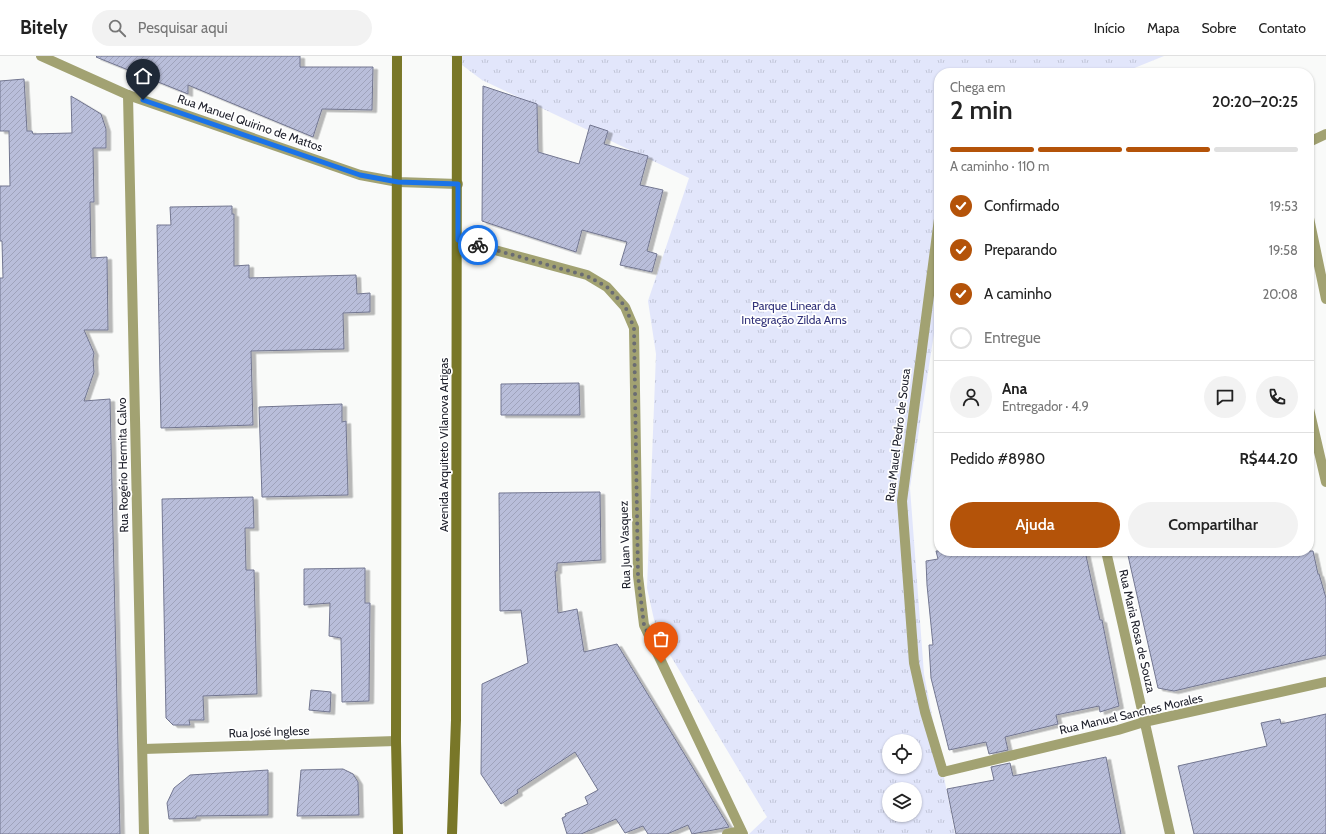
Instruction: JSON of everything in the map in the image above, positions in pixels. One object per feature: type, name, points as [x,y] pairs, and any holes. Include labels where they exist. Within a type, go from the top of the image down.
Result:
[{"type":"main road","points":[[397,56],[396,741],[398,834]]},
{"type":"main road","name":"Avenida Arquiteto Vilanova Artigas","points":[[452,834],[456,720],[458,240],[457,56]]},
{"type":"street","name":"Rua Manuel Quirino de Mattos","points":[[41,56],[128,95],[360,175],[398,182],[458,184]]},
{"type":"street","name":"Rua Rogério Hermita Calvo","points":[[128,95],[144,834]]},
{"type":"street","points":[[1314,140],[1326,134]]},
{"type":"street","name":"Rua Juan Vasquez","points":[[458,240],[587,276],[607,287],[625,306],[634,328],[638,576],[644,625],[742,832]]},
{"type":"street","points":[[1314,242],[1326,298]]},
{"type":"street","name":"Rua Mauel Pedro de Sousa","points":[[934,257],[902,501],[914,663],[925,712],[943,772]]},
{"type":"street","points":[[1314,430],[1326,482]]},
{"type":"street","name":"Rua Maria Rosa de Souza","points":[[1107,556],[1170,834]]},
{"type":"street","name":"Rua Manuel Sanches Morales","points":[[943,772],[1118,730],[1144,722],[1326,682]]},
{"type":"street","name":"Rua José Inglese","points":[[143,749],[396,741]]},
{"type":"street","points":[[727,834],[742,832]]},
{"type":"green space","name":"Parque Linear da Integração Zilda Arns","points":[[450,56],[1164,56],[1134,68],[934,68],[934,333],[910,488],[924,674],[955,834],[749,834],[767,817],[657,633],[647,588],[656,354],[648,301],[689,178],[482,80]]},
{"type":"building","points":[[300,56],[300,67],[373,67],[372,110],[322,109],[313,137],[188,85],[188,94],[96,57]]},
{"type":"building","points":[[24,79],[27,131],[32,131],[33,134],[72,133],[71,96],[101,114],[106,129],[106,148],[93,148],[94,202],[90,202],[91,258],[107,257],[108,330],[84,330],[94,353],[94,372],[84,401],[110,399],[120,834],[0,834],[0,278],[3,278],[2,241],[0,241],[0,186],[10,186],[9,131],[0,131],[0,81]]},
{"type":"building","points":[[483,86],[537,104],[538,152],[579,164],[590,125],[608,131],[604,144],[648,156],[640,185],[663,190],[647,251],[657,254],[652,272],[620,265],[627,242],[582,230],[576,252],[482,221]]},
{"type":"building","points":[[232,206],[232,214],[234,214],[234,266],[249,265],[249,278],[356,275],[357,294],[370,293],[370,312],[343,313],[344,349],[251,351],[253,425],[161,428],[157,225],[171,225],[170,207]]},
{"type":"building","points":[[579,383],[580,415],[501,415],[501,384]]},
{"type":"building","points":[[342,404],[342,422],[346,421],[348,495],[262,497],[259,407]]},
{"type":"building","points":[[600,492],[601,560],[557,563],[557,571],[555,571],[558,613],[577,609],[584,652],[617,644],[729,827],[692,834],[688,825],[667,834],[648,834],[643,826],[625,833],[616,819],[581,834],[567,834],[562,818],[566,816],[565,814],[588,804],[585,797],[598,790],[575,752],[517,790],[518,793],[501,804],[481,774],[482,684],[528,663],[521,610],[500,611],[499,493]]},
{"type":"building","points":[[253,497],[254,528],[245,528],[246,570],[254,570],[257,694],[203,696],[204,720],[189,720],[190,725],[173,725],[166,718],[162,499]]},
{"type":"building","points":[[937,556],[1086,556],[1100,620],[1102,620],[1119,706],[1100,712],[1099,706],[1056,715],[1058,724],[1005,737],[1008,750],[989,754],[986,742],[949,750],[931,678],[929,645],[933,645],[926,561],[938,559]]},
{"type":"building","points":[[1128,556],[1314,556],[1326,598],[1326,655],[1174,691],[1158,688]]},
{"type":"building","points":[[365,568],[365,603],[370,603],[369,701],[342,702],[341,638],[329,636],[330,603],[304,605],[304,569]]},
{"type":"building","points":[[311,690],[331,692],[330,712],[309,710]]},
{"type":"building","points":[[1326,714],[1326,834],[1194,834],[1178,766],[1267,746],[1261,723],[1280,719],[1281,724]]},
{"type":"building","points":[[1106,757],[1121,834],[956,834],[947,789],[994,780],[991,767],[1010,763],[1013,776]]},
{"type":"building","points":[[343,769],[353,774],[358,782],[359,815],[297,816],[301,770]]},
{"type":"building","points":[[268,770],[268,815],[196,816],[196,818],[169,819],[167,803],[174,788],[190,775]]},
{"type":"way so far","points":[[478,245],[587,276],[607,287],[625,306],[634,328],[638,576],[640,600],[644,625],[661,663]]},
{"type":"route","points":[[143,100],[360,175],[398,182],[458,184],[458,240],[478,245]]}]
